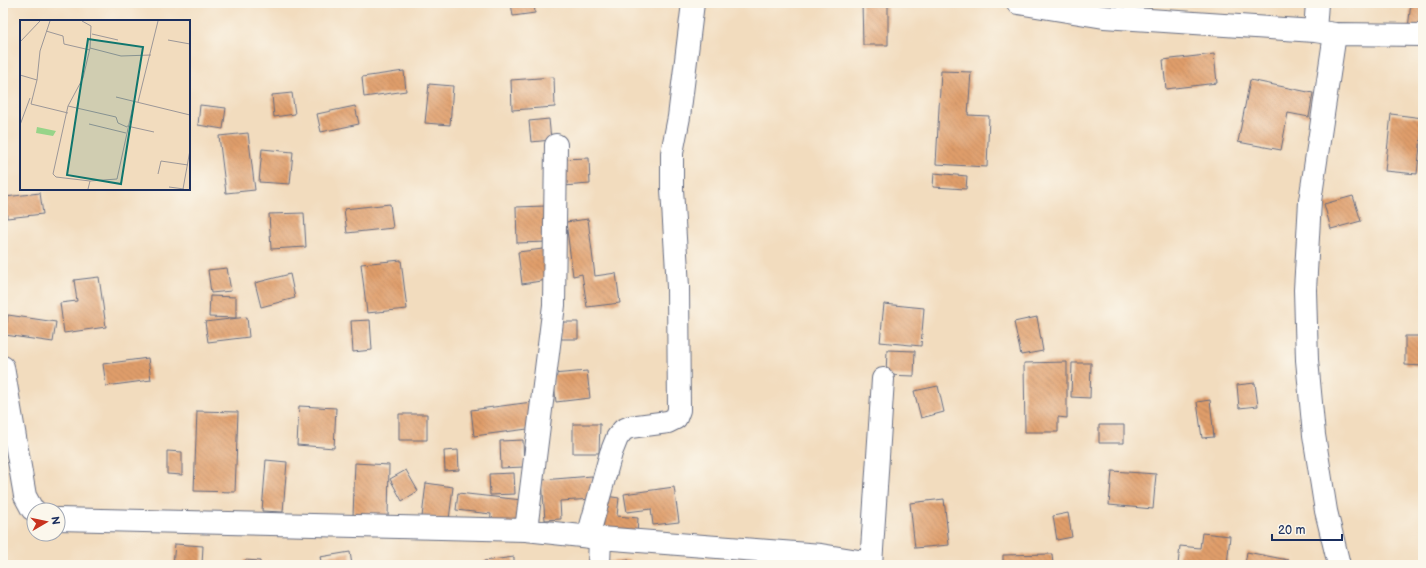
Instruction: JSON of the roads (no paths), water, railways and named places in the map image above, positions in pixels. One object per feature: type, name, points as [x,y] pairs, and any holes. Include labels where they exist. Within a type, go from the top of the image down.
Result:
[{"type":"street","points":[[599,565],[594,538],[611,453],[617,438],[623,430],[630,427],[668,422],[676,418],[680,410],[678,287],[672,189],[672,153],[679,117],[693,3]]},
{"type":"street","points":[[1018,3],[1104,17],[1325,32],[1423,35]]},
{"type":"street","points":[[1317,3],[1325,32],[1310,201],[1305,290],[1307,360],[1314,435],[1326,511],[1339,565]]},
{"type":"street","points":[[526,530],[554,305],[556,145]]},
{"type":"street","points":[[3,367],[25,496],[28,502]]},
{"type":"street","points":[[66,519],[526,530],[594,538],[821,555],[871,564],[883,379]]}]
